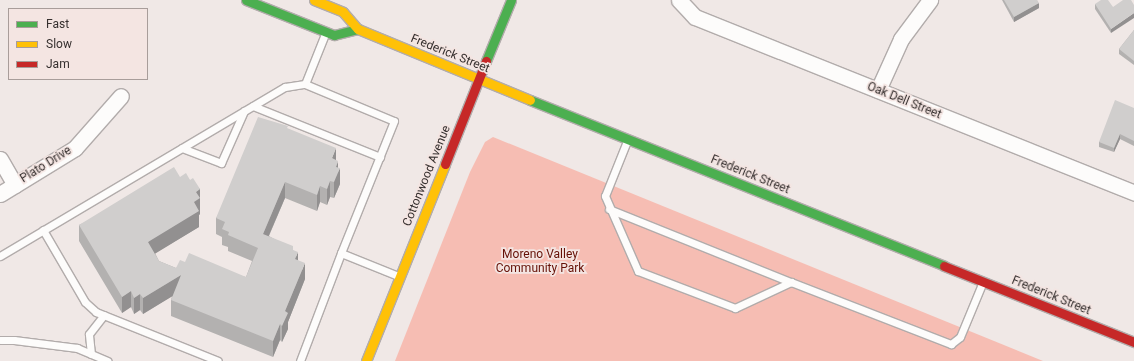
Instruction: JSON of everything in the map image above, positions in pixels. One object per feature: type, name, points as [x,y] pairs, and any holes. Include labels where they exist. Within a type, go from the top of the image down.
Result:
[{"type":"main road","points":[[246,0],[334,35],[358,29]]},
{"type":"main road","name":"Frederick Street","points":[[314,0],[343,12],[358,29],[1134,342]]},
{"type":"main road","name":"Cottonwood Avenue","points":[[366,361],[511,0]]},
{"type":"street","points":[[878,90],[901,39],[930,0]]},
{"type":"street","name":"Oak Dell Street","points":[[679,1],[695,17],[1134,193]]},
{"type":"street","name":"Plato Drive","points":[[0,194],[75,148],[121,96]]},
{"type":"street","points":[[0,159],[15,185]]},
{"type":"lane","points":[[305,84],[325,32]]},
{"type":"lane","points":[[0,256],[285,87],[305,84],[394,121],[300,361]]},
{"type":"lane","points":[[253,106],[380,157]]},
{"type":"lane","points":[[182,148],[222,163],[244,111]]},
{"type":"lane","points":[[627,138],[605,196],[609,209],[638,271],[735,308],[791,282]]},
{"type":"lane","points":[[609,209],[950,344],[960,337],[983,281]]},
{"type":"lane","points":[[43,230],[85,302],[104,315],[218,361]]},
{"type":"lane","points":[[342,254],[400,276]]},
{"type":"lane","points":[[91,354],[89,334],[104,315]]},
{"type":"lane","points":[[0,340],[14,340],[77,348],[107,361]]},
{"type":"green space","name":"Moreno Valley Community Park","points":[[493,137],[1043,361],[395,361],[470,172],[485,142]]},
{"type":"building","points":[[1004,0],[1037,0],[1039,3],[1014,17]]},
{"type":"building","points":[[1101,0],[1108,0],[1113,7],[1123,0],[1131,0],[1134,5],[1134,13],[1111,29],[1095,4]]},
{"type":"building","points":[[1134,30],[1134,61],[1119,49]]},
{"type":"building","points":[[1115,100],[1134,108],[1134,141],[1120,134],[1114,148],[1099,142]]},
{"type":"building","points":[[258,117],[288,126],[287,128],[336,148],[332,158],[338,161],[336,167],[340,168],[334,182],[330,181],[327,189],[320,186],[317,195],[285,182],[263,234],[293,246],[293,250],[298,252],[295,259],[305,263],[285,311],[288,313],[282,326],[280,324],[273,341],[171,300],[181,275],[143,298],[140,294],[134,298],[131,291],[122,297],[79,225],[174,167],[180,177],[186,173],[190,180],[193,178],[200,189],[196,192],[200,198],[194,202],[199,211],[148,242],[159,261],[176,268],[180,260],[185,262],[189,253],[246,277],[258,248],[228,235],[229,232],[222,229],[225,222],[216,218]]},
{"type":"traffic: fast","points":[[246,0],[334,35],[358,29]]},
{"type":"traffic: fast","points":[[486,61],[511,0]]},
{"type":"traffic: fast","points":[[530,100],[944,266]]},
{"type":"traffic: slow","points":[[314,0],[343,12],[358,29],[530,100]]},
{"type":"traffic: slow","points":[[366,361],[445,164]]},
{"type":"traffic: jam","points":[[445,164],[486,61]]},
{"type":"traffic: jam","points":[[944,266],[1134,342]]}]
